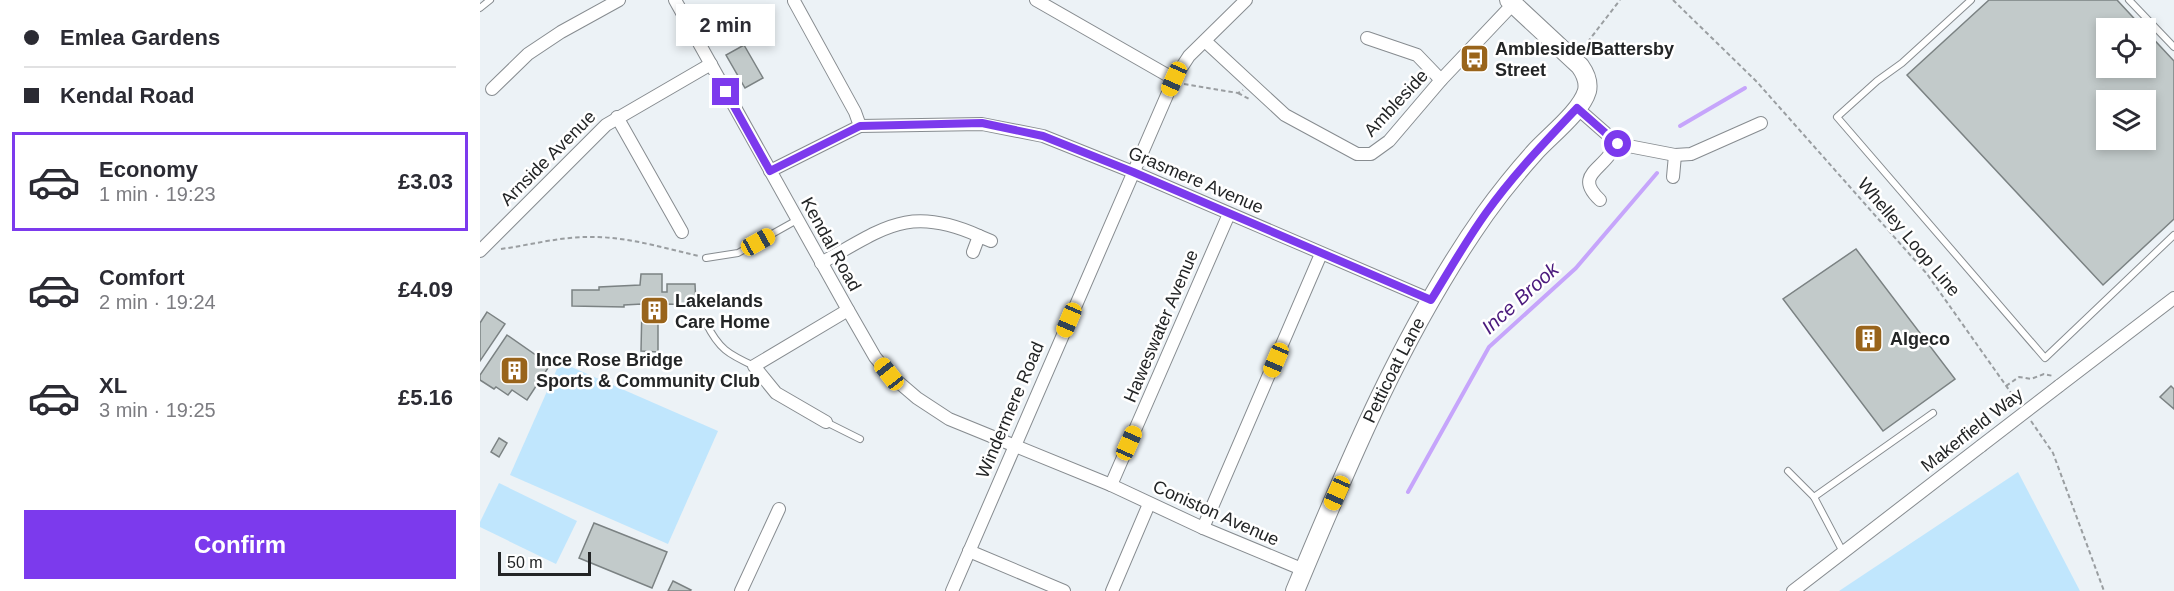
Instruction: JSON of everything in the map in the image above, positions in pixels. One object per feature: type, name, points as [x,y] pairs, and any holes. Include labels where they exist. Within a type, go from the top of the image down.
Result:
[{"type":"street","points":[[492,89],[536,48],[620,0]]},
{"type":"street","name":"Kendal Road","points":[[675,0],[875,357],[889,374],[910,392],[949,419],[1014,447]]},
{"type":"street","points":[[1036,0],[1174,79]]},
{"type":"street","name":"Windermere Road","points":[[952,591],[1174,79],[1189,56],[1246,0]]},
{"type":"street","points":[[794,1],[855,112],[860,126]]},
{"type":"street","points":[[1513,1],[1573,59]]},
{"type":"street","name":"Ambleside","points":[[1205,41],[1285,115],[1357,154],[1371,154],[1389,141],[1513,1]]},
{"type":"street","points":[[1367,38],[1417,55],[1441,80]]},
{"type":"street","name":"Petticoat Lane","points":[[1295,591],[1410,335],[1485,214],[1535,152],[1577,108],[1587,91],[1586,74],[1573,59]]},
{"type":"street","name":"Arnside Avenue","points":[[486,251],[606,125],[711,64]]},
{"type":"street","points":[[1577,108],[1618,144],[1675,155],[1691,154],[1761,123]]},
{"type":"street","points":[[617,117],[682,232]]},
{"type":"street","name":"Grasmere Avenue","points":[[770,171],[860,126],[982,123],[1043,136],[1133,172],[1431,300]]},
{"type":"street","points":[[1600,200],[1590,191],[1588,181],[1591,174],[1614,151],[1615,141]]},
{"type":"street","points":[[1673,177],[1675,155]]},
{"type":"street","name":"Haweswater Avenue","points":[[1111,485],[1229,214]]},
{"type":"street","points":[[821,263],[884,229],[903,222],[921,220],[955,225],[985,238],[973,252]]},
{"type":"street","points":[[1203,528],[1321,254]]},
{"type":"street","name":"Makerfield Way","points":[[1793,591],[2174,298]]},
{"type":"street","points":[[826,422],[776,393],[754,366],[848,310]]},
{"type":"street","name":"Coniston Avenue","points":[[1014,447],[1111,485],[1203,528],[1304,570]]},
{"type":"street","points":[[1112,591],[1149,504]]},
{"type":"street","points":[[741,591],[779,509]]},
{"type":"street","points":[[969,550],[1064,591]]},
{"type":"lane","points":[[480,8],[490,0]]},
{"type":"lane","points":[[1971,0],[1902,63],[1877,81],[1837,117],[2045,357],[2174,235]]},
{"type":"lane","points":[[2129,0],[2174,47]]},
{"type":"lane","points":[[706,258],[738,253],[798,220]]},
{"type":"lane","points":[[706,323],[715,341],[728,354],[754,366]]},
{"type":"lane","points":[[1814,497],[1932,413]]},
{"type":"lane","points":[[826,422],[860,440]]},
{"type":"lane","points":[[1788,471],[1814,497],[1843,553]]},
{"type":"path","points":[[1573,59],[1620,0]]},
{"type":"path","name":"Whelley Loop Line","points":[[1673,0],[1757,82],[1927,274],[2019,405]]},
{"type":"path","points":[[1174,79],[1186,85],[1238,93],[1252,85]]},
{"type":"path","points":[[486,251],[589,237],[650,244],[706,258]]},
{"type":"path","points":[[2006,386],[2019,378],[2032,379],[2044,374],[2053,376],[2060,385]]},
{"type":"path","points":[[2026,414],[2053,453],[2104,591]]},
{"type":"shaded area","points":[[560,362],[718,431],[668,544],[510,475]]},
{"type":"shaded area","points":[[2018,472],[2080,591],[1839,591]]},
{"type":"shaded area","points":[[499,483],[577,521],[556,564],[480,527],[480,522]]},
{"type":"building","points":[[1989,0],[2117,0],[2134,18],[2096,18],[2096,78],[2156,78],[2156,42],[2174,61],[2174,219],[2103,285],[1907,75]]},
{"type":"building","points":[[744,45],[763,78],[745,88],[726,55]]},
{"type":"building","name":"Algeco","points":[[1856,249],[1955,379],[1883,431],[1783,299]]},
{"type":"building","name":"Lakelands Care Home","points":[[641,274],[662,274],[662,292],[667,292],[667,284],[695,284],[696,305],[666,304],[665,314],[658,314],[658,352],[641,351],[642,304],[624,305],[624,307],[572,306],[572,290],[599,290],[599,287],[640,285]]},
{"type":"building","points":[[487,312],[505,324],[480,361],[480,323]]},
{"type":"building","name":"Ince Rose Bridge Sports & Community Club","points":[[507,335],[550,365],[527,400],[512,390],[508,395],[480,380],[480,375]]},
{"type":"building","points":[[2171,386],[2174,389],[2174,409],[2160,397]]},
{"type":"building","points":[[499,438],[507,443],[499,457],[491,452]]},
{"type":"building","points":[[594,523],[667,552],[652,588],[579,558]]},
{"type":"building","points":[[673,581],[691,590],[668,591]]},
{"type":"waterway","name":"Ince Brook","points":[[1680,126],[1745,88]]},
{"type":"waterway","name":"Ince Brook","points":[[1408,492],[1489,347],[1576,268],[1657,173]]},
{"type":"place","name":"Ambleside/Battersby Street","points":[[1474,59]]},
{"type":"place","name":"Lakelands Care Home","points":[[654,311]]},
{"type":"place","name":"Algeco","points":[[1869,339]]},
{"type":"place","name":"Ince Rose Bridge Sports & Community Club","points":[[515,370]]},
{"type":"route","points":[[726,92],[770,171],[860,126],[982,123],[1043,136],[1133,172],[1431,300],[1485,214],[1504,189],[1577,108],[1618,144]]}]
